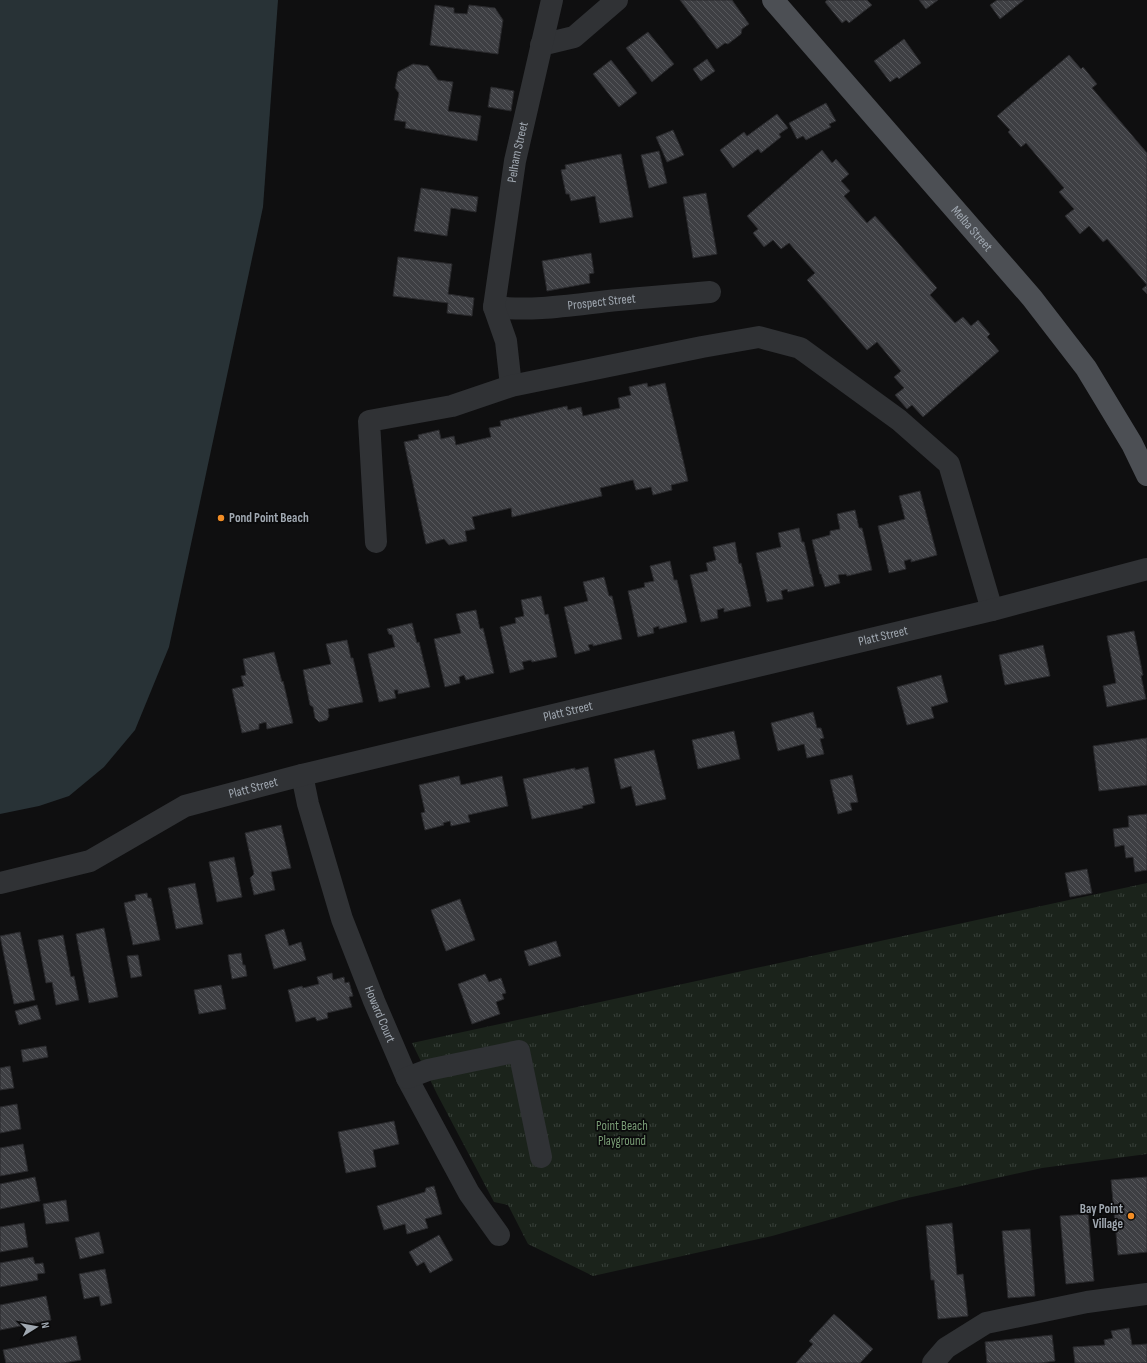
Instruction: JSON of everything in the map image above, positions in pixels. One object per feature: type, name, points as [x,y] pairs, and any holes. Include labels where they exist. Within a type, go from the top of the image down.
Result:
[{"type":"main road","name":"Melba Street","points":[[773,0],[1032,298],[1086,368],[1132,444],[1147,474]]},
{"type":"street","name":"Pelham Street","points":[[494,307],[515,161],[552,0]]},
{"type":"street","points":[[541,45],[574,37],[617,0]]},
{"type":"street","name":"Prospect Street","points":[[494,307],[509,309],[541,309],[710,292]]},
{"type":"street","points":[[494,307],[506,341],[511,386]]},
{"type":"street","points":[[376,542],[369,421],[452,406],[511,386],[759,337],[800,348],[899,420],[949,464],[992,610]]},
{"type":"street","name":"Platt Street","points":[[0,883],[90,861],[185,806],[302,775],[992,610],[1147,569]]},
{"type":"street","name":"Howard Court","points":[[302,775],[308,804],[342,919],[374,1002],[407,1078],[469,1193],[500,1235]]},
{"type":"street","points":[[407,1078],[428,1070],[518,1051],[541,1156]]},
{"type":"street","points":[[933,1363],[946,1348],[986,1324],[1087,1302],[1147,1294]]},
{"type":"green space","name":"Point Beach Playground","points":[[1147,883],[1147,1154],[1042,1168],[903,1199],[772,1236],[593,1276],[528,1244],[508,1205],[494,1202],[412,1043]]},
{"type":"shaded area","points":[[0,0],[278,0],[263,207],[169,647],[135,730],[104,767],[69,796],[39,806],[0,814]]},
{"type":"building","points":[[680,0],[732,0],[749,24],[742,29],[741,34],[728,44],[725,43],[717,49]]},
{"type":"building","points":[[827,0],[867,0],[872,5],[849,23],[846,20],[842,23],[825,2]]},
{"type":"building","points":[[919,0],[938,0],[926,9]]},
{"type":"building","points":[[997,0],[1024,0],[1000,19],[990,5]]},
{"type":"building","points":[[435,5],[454,8],[454,13],[467,14],[469,5],[495,8],[503,20],[498,54],[430,45]]},
{"type":"building","points":[[648,32],[674,64],[652,82],[626,48]]},
{"type":"building","points":[[904,39],[921,63],[899,79],[897,77],[890,82],[874,61]]},
{"type":"building","points":[[1069,55],[1081,69],[1083,67],[1097,84],[1092,88],[1147,153],[1147,285],[1107,239],[1103,242],[1089,226],[1080,234],[1065,216],[1074,209],[1059,192],[1064,188],[1026,143],[1021,147],[1008,132],[1010,130],[997,116]]},
{"type":"building","points":[[707,59],[715,71],[701,81],[693,69]]},
{"type":"building","points":[[611,60],[637,93],[619,107],[593,74]]},
{"type":"building","points":[[413,64],[428,66],[438,80],[453,82],[448,111],[481,116],[477,141],[405,128],[406,122],[394,120],[399,93],[395,88],[398,72]]},
{"type":"building","points":[[491,87],[514,91],[511,111],[488,107]]},
{"type":"building","points":[[826,103],[836,121],[829,124],[831,127],[806,140],[803,136],[797,139],[789,123]]},
{"type":"building","points":[[777,114],[788,128],[779,134],[781,137],[761,153],[758,149],[733,168],[720,150],[744,132],[747,136]]},
{"type":"building","points":[[673,130],[684,155],[667,162],[656,137]]},
{"type":"building","points":[[822,150],[832,163],[836,159],[849,174],[841,181],[850,191],[844,196],[867,223],[875,216],[937,288],[930,295],[955,323],[963,317],[971,326],[978,320],[990,334],[987,337],[999,351],[923,417],[912,405],[907,409],[895,395],[904,388],[894,377],[901,371],[877,342],[867,350],[807,280],[815,273],[789,243],[781,249],[773,240],[764,247],[753,233],[758,229],[747,216]]},
{"type":"building","points":[[659,151],[667,183],[649,188],[641,155]]},
{"type":"building","points":[[621,154],[633,217],[600,223],[595,196],[571,201],[569,194],[566,194],[561,170],[566,169],[565,165]]},
{"type":"building","points":[[421,188],[478,197],[476,212],[451,208],[447,236],[414,231]]},
{"type":"building","points":[[706,193],[717,254],[693,258],[683,197]]},
{"type":"building","points":[[591,253],[594,273],[589,274],[590,283],[547,291],[542,261]]},
{"type":"building","points":[[398,257],[452,264],[448,294],[474,298],[472,316],[447,313],[448,303],[393,296]]},
{"type":"building","points":[[1147,285],[1147,294],[1142,289]]},
{"type":"building","points":[[647,383],[648,387],[665,383],[688,481],[671,485],[672,490],[653,495],[651,487],[636,490],[633,480],[600,488],[602,496],[512,517],[511,508],[472,517],[475,529],[465,531],[467,541],[449,545],[444,539],[426,544],[404,442],[419,439],[418,435],[439,430],[441,439],[454,436],[456,445],[491,437],[489,428],[501,426],[500,421],[567,406],[568,410],[581,407],[583,416],[620,408],[618,398],[631,395],[629,387]]},
{"type":"building","points":[[920,491],[937,555],[911,562],[911,559],[904,561],[906,569],[889,573],[878,526],[905,519],[899,496]]},
{"type":"building","points":[[855,510],[859,528],[862,528],[872,570],[847,576],[846,574],[838,575],[840,583],[825,587],[820,574],[812,540],[830,535],[830,531],[840,529],[837,514]]},
{"type":"building","points":[[799,528],[802,542],[804,542],[814,586],[788,592],[787,589],[781,591],[783,599],[767,602],[756,553],[781,547],[778,533]]},
{"type":"building","points":[[735,542],[739,564],[741,563],[751,606],[724,612],[724,608],[717,610],[718,618],[701,622],[690,575],[708,571],[706,563],[716,560],[713,547]]},
{"type":"building","points":[[670,561],[674,580],[677,580],[687,622],[659,629],[659,626],[653,628],[654,633],[638,637],[628,591],[645,587],[644,583],[654,581],[650,566]]},
{"type":"building","points":[[604,577],[609,596],[612,596],[622,639],[593,646],[593,644],[588,645],[590,650],[575,654],[564,607],[588,601],[583,582]]},
{"type":"building","points":[[541,596],[545,615],[548,614],[557,657],[532,662],[531,660],[522,662],[524,669],[510,673],[500,627],[516,623],[515,618],[524,616],[521,600]]},
{"type":"building","points":[[476,610],[480,629],[483,628],[494,673],[466,680],[464,675],[459,677],[460,683],[445,687],[434,639],[461,633],[456,614]]},
{"type":"building","points":[[412,623],[417,643],[419,642],[430,687],[398,694],[398,690],[394,690],[396,698],[379,702],[368,654],[395,647],[392,635],[389,634],[387,629]]},
{"type":"building","points":[[1134,631],[1143,675],[1141,676],[1146,699],[1107,707],[1103,686],[1116,683],[1107,636]]},
{"type":"building","points":[[347,640],[351,658],[353,658],[363,702],[328,709],[329,716],[327,720],[319,722],[315,718],[313,707],[310,705],[303,670],[331,664],[326,644]]},
{"type":"building","points":[[1043,645],[1050,676],[1005,685],[999,655]]},
{"type":"building","points":[[274,652],[293,723],[267,729],[266,722],[259,724],[259,729],[242,733],[232,689],[244,686],[241,676],[246,675],[243,659]]},
{"type":"building","points":[[941,675],[948,702],[931,707],[934,718],[907,725],[897,687]]},
{"type":"building","points":[[813,712],[817,728],[821,728],[824,738],[820,739],[824,754],[807,758],[804,744],[778,751],[771,723]]},
{"type":"building","points":[[734,731],[740,759],[698,769],[692,740]]},
{"type":"building","points":[[1147,738],[1147,785],[1099,791],[1093,746]]},
{"type":"building","points":[[654,750],[666,799],[636,806],[631,786],[621,789],[614,759]]},
{"type":"building","points":[[588,767],[595,803],[582,806],[583,808],[532,819],[523,779],[575,768],[575,770]]},
{"type":"building","points":[[852,775],[858,802],[850,803],[852,810],[838,814],[830,780]]},
{"type":"building","points":[[459,776],[461,785],[502,776],[508,806],[468,815],[470,822],[451,826],[450,821],[443,823],[444,825],[425,830],[421,813],[425,812],[419,785]]},
{"type":"building","points":[[1147,814],[1147,870],[1135,872],[1133,857],[1126,858],[1124,845],[1115,847],[1113,829],[1129,827],[1128,816]]},
{"type":"building","points":[[281,825],[291,868],[271,872],[275,890],[254,895],[250,878],[254,874],[245,833]]},
{"type":"building","points":[[234,857],[242,897],[217,902],[209,862]]},
{"type":"building","points":[[1087,869],[1092,893],[1070,897],[1065,873]]},
{"type":"building","points":[[195,883],[203,924],[176,929],[168,888]]},
{"type":"building","points":[[147,893],[148,898],[151,898],[160,940],[133,945],[124,903],[136,900],[135,895]]},
{"type":"building","points":[[460,899],[475,940],[446,951],[431,910]]},
{"type":"building","points":[[104,928],[118,997],[89,1003],[76,934]]},
{"type":"building","points":[[284,929],[289,946],[301,942],[306,960],[274,969],[265,935]]},
{"type":"building","points":[[20,932],[35,1000],[14,1004],[0,936]]},
{"type":"building","points":[[63,935],[71,977],[74,976],[79,1000],[56,1005],[52,982],[46,983],[38,940]]},
{"type":"building","points":[[556,941],[561,956],[529,966],[524,951]]},
{"type":"building","points":[[241,953],[247,976],[232,979],[228,955]]},
{"type":"building","points":[[138,955],[142,976],[131,978],[127,956]]},
{"type":"building","points":[[332,973],[333,980],[344,977],[345,983],[349,982],[353,996],[349,997],[352,1007],[327,1013],[328,1018],[317,1021],[315,1017],[296,1022],[288,990],[302,986],[303,988],[319,984],[317,977]]},
{"type":"building","points":[[485,974],[489,982],[501,978],[506,993],[502,994],[504,999],[496,1002],[500,1014],[472,1024],[458,984]]},
{"type":"building","points":[[221,985],[226,1009],[199,1014],[194,990]]},
{"type":"building","points":[[37,1005],[41,1019],[19,1025],[15,1011]]},
{"type":"building","points":[[46,1046],[48,1057],[23,1062],[21,1050]]},
{"type":"building","points":[[10,1066],[14,1088],[0,1090],[0,1068]]},
{"type":"building","points":[[17,1104],[21,1129],[0,1133],[0,1107]]},
{"type":"building","points":[[394,1121],[399,1144],[373,1150],[376,1167],[346,1173],[338,1132]]},
{"type":"building","points":[[23,1144],[28,1171],[0,1176],[0,1148]]},
{"type":"building","points":[[35,1177],[40,1201],[0,1209],[0,1184]]},
{"type":"building","name":"Bay Point Village","points":[[1147,1177],[1147,1252],[1118,1255],[1111,1180]]},
{"type":"building","points":[[434,1186],[442,1214],[425,1219],[428,1228],[407,1234],[405,1224],[384,1230],[377,1206],[425,1192],[426,1188]]},
{"type":"building","points":[[66,1200],[69,1221],[46,1224],[43,1204]]},
{"type":"building","points":[[1088,1214],[1094,1281],[1066,1284],[1060,1216]]},
{"type":"building","points":[[24,1223],[28,1247],[0,1252],[0,1227]]},
{"type":"building","points":[[952,1223],[957,1275],[963,1274],[968,1316],[938,1319],[934,1280],[931,1280],[926,1226]]},
{"type":"building","points":[[1030,1229],[1035,1296],[1008,1298],[1002,1231]]},
{"type":"building","points":[[99,1232],[104,1253],[80,1259],[75,1238]]},
{"type":"building","points":[[439,1235],[453,1260],[430,1273],[424,1262],[417,1266],[409,1252]]},
{"type":"building","points":[[33,1257],[35,1264],[43,1263],[45,1273],[37,1274],[38,1280],[0,1287],[0,1263]]},
{"type":"building","points":[[105,1269],[112,1303],[101,1306],[99,1296],[84,1299],[79,1274]]},
{"type":"building","points":[[46,1296],[51,1320],[0,1330],[0,1305]]},
{"type":"building","points":[[834,1314],[873,1349],[860,1363],[796,1363],[813,1344],[809,1341]]},
{"type":"building","points":[[1129,1328],[1132,1345],[1147,1344],[1147,1363],[1075,1363],[1073,1347],[1105,1345],[1104,1340],[1113,1338],[1111,1331]]},
{"type":"building","points":[[1052,1335],[1055,1361],[1041,1363],[987,1363],[985,1342]]},
{"type":"building","points":[[76,1336],[81,1360],[64,1363],[6,1363],[3,1350]]},
{"type":"place","name":"Pond Point Beach","points":[[221,518]]},
{"type":"place","name":"Bay Point Village","points":[[1131,1216]]}]
